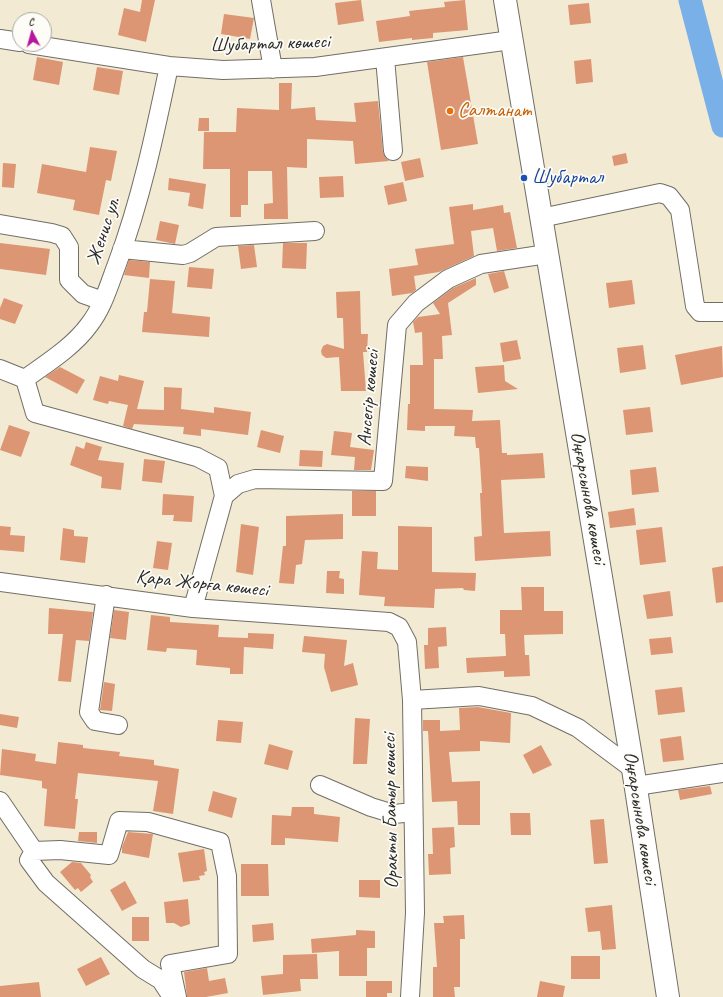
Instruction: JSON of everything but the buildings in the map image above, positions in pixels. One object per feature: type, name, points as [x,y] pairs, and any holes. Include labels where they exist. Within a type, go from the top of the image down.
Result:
[{"type":"main road","name":"Оңғарсынова көшесі","points":[[505,0],[635,778],[668,997]]},
{"type":"street","points":[[261,0],[273,68]]},
{"type":"street","points":[[0,39],[12,41]]},
{"type":"street","name":"Шубартал көшесі","points":[[52,48],[169,66],[223,70],[315,67],[511,40]]},
{"type":"street","points":[[385,58],[393,151]]},
{"type":"street","name":"Женис ул.","points":[[25,379],[70,345],[89,325],[103,301],[130,229],[152,146],[169,66]]},
{"type":"street","points":[[541,218],[660,193],[669,196],[680,210],[695,306],[700,312],[723,312]]},
{"type":"street","points":[[0,224],[62,236],[69,247],[69,280],[83,294],[103,301]]},
{"type":"street","points":[[122,249],[183,255],[190,253],[216,237],[315,231]]},
{"type":"street","name":"Ансегір көшесі","points":[[224,496],[238,484],[255,479],[383,482],[397,325],[416,303],[448,279],[481,264],[547,254]]},
{"type":"street","points":[[0,369],[25,379],[35,413],[197,457],[218,468],[224,496],[193,608]]},
{"type":"street","name":"Қара Жорға көшесі","points":[[0,582],[106,595],[193,608],[389,622],[399,628]]},
{"type":"street","points":[[106,595],[89,712],[95,721],[118,725]]},
{"type":"street","name":"Оракты Батыр көшесі","points":[[399,628],[407,642],[412,700],[415,913],[410,997]]},
{"type":"street","points":[[412,700],[479,696],[532,706],[578,728],[635,778],[723,773]]},
{"type":"street","points":[[320,785],[371,807],[394,814],[414,812]]},
{"type":"street","points":[[0,801],[34,851]]},
{"type":"street","points":[[34,851],[60,850],[109,855],[119,822],[148,822],[220,842],[227,876],[228,954],[170,964],[177,997]]},
{"type":"street","points":[[34,851],[29,860],[46,883],[111,939],[142,969],[161,980],[172,997]]},
{"type":"waterway","points":[[690,0],[723,126]]},
{"type":"place","name":"Салтанат","points":[[450,111]]},
{"type":"place","name":"Шубартал","points":[[524,178]]}]
